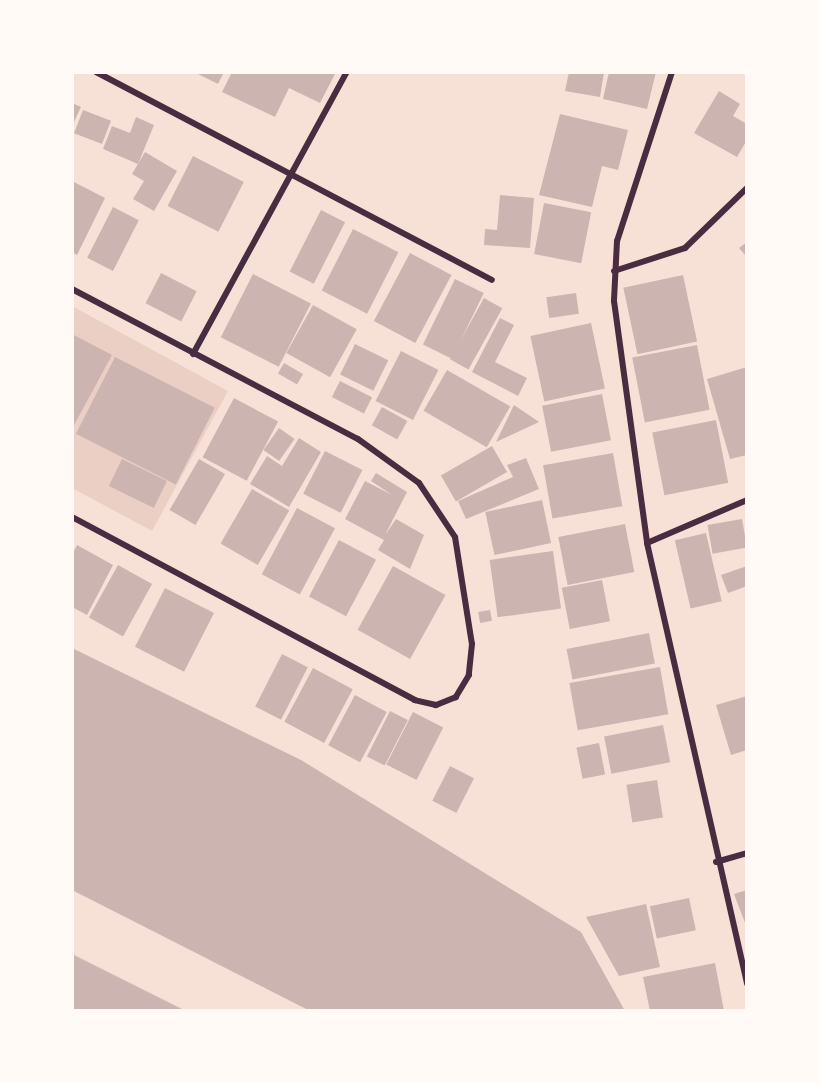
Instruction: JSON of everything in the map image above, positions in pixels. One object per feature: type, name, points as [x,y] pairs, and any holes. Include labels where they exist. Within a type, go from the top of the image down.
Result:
[{"type":"street","points":[[96,72],[492,280]]},
{"type":"street","points":[[193,354],[347,72]]},
{"type":"street","points":[[672,72],[624,214],[614,271],[647,543],[716,862],[747,984]]},
{"type":"street","points":[[614,271],[685,248],[747,188]]},
{"type":"street","points":[[72,289],[358,439],[419,483],[455,537],[472,644],[469,675],[456,697],[436,705],[415,700],[72,516]]},
{"type":"street","points":[[647,543],[747,500]]},
{"type":"street","points":[[716,862],[747,853]]},
{"type":"shaded area","points":[[72,306],[228,391],[152,531],[72,488]]},
{"type":"building","points":[[194,72],[224,72],[218,84]]},
{"type":"building","points":[[232,72],[336,72],[320,103],[289,88],[275,117],[222,92]]},
{"type":"building","points":[[569,72],[604,72],[600,97],[565,91]]},
{"type":"building","points":[[609,72],[656,72],[647,109],[603,99]]},
{"type":"building","points":[[719,91],[740,104],[733,116],[747,124],[747,140],[737,157],[694,133]]},
{"type":"building","points":[[72,103],[81,107],[72,126]]},
{"type":"building","points":[[83,110],[111,121],[102,144],[74,133]]},
{"type":"building","points":[[560,114],[628,130],[618,170],[602,166],[592,207],[539,195]]},
{"type":"building","points":[[136,117],[154,125],[138,164],[103,149],[112,126],[130,133]]},
{"type":"building","points":[[145,152],[177,171],[154,211],[133,199],[144,181],[132,174]]},
{"type":"building","points":[[193,156],[244,182],[218,232],[168,206]]},
{"type":"building","points":[[72,181],[105,198],[77,255],[72,252]]},
{"type":"building","points":[[500,195],[534,198],[530,248],[484,245],[485,229],[497,230]]},
{"type":"building","points":[[544,203],[591,212],[581,263],[534,254]]},
{"type":"building","points":[[113,207],[139,220],[113,271],[87,258]]},
{"type":"building","points":[[321,210],[345,222],[314,284],[290,271]]},
{"type":"building","points":[[353,229],[398,252],[367,314],[322,290]]},
{"type":"building","points":[[747,242],[747,257],[739,248]]},
{"type":"building","points":[[410,253],[451,275],[415,343],[374,321]]},
{"type":"building","points":[[161,273],[197,291],[181,321],[146,303]]},
{"type":"building","points":[[253,274],[311,304],[279,367],[221,337]]},
{"type":"building","points":[[683,275],[697,342],[637,354],[623,288]]},
{"type":"building","points":[[455,279],[484,293],[452,359],[423,345]]},
{"type":"building","points":[[576,293],[579,314],[549,318],[546,297]]},
{"type":"building","points":[[484,298],[502,308],[468,369],[450,359]]},
{"type":"building","points":[[313,305],[357,329],[330,377],[286,353]]},
{"type":"building","points":[[500,318],[514,325],[495,362],[527,378],[518,396],[472,372]]},
{"type":"building","points":[[591,323],[605,389],[544,401],[530,336]]},
{"type":"building","points":[[72,334],[112,355],[72,429]]},
{"type":"building","points":[[355,344],[388,360],[373,391],[340,375]]},
{"type":"building","points":[[697,345],[710,410],[645,422],[632,358]]},
{"type":"building","points":[[401,351],[438,370],[413,420],[376,401]]},
{"type":"building","points":[[115,357],[215,408],[176,484],[76,434]]},
{"type":"building","points":[[284,363],[303,374],[297,384],[278,373]]},
{"type":"building","points":[[747,367],[747,455],[730,459],[707,379]]},
{"type":"building","points":[[447,370],[510,406],[487,447],[424,411]]},
{"type":"building","points":[[340,381],[372,397],[364,413],[332,397]]},
{"type":"building","points":[[602,394],[611,440],[551,452],[542,406]]},
{"type":"building","points":[[234,398],[278,421],[247,481],[203,457]]},
{"type":"building","points":[[514,405],[539,422],[496,442]]},
{"type":"building","points":[[382,407],[407,421],[397,439],[372,425]]},
{"type":"building","points":[[716,420],[728,483],[664,495],[652,432]]},
{"type":"building","points":[[279,428],[295,439],[279,461],[264,450]]},
{"type":"building","points":[[299,438],[321,452],[289,507],[250,484],[267,456],[282,466]]},
{"type":"building","points":[[492,446],[507,472],[456,501],[441,476]]},
{"type":"building","points":[[325,451],[362,470],[341,513],[303,494]]},
{"type":"building","points":[[613,453],[622,506],[552,519],[543,465]]},
{"type":"building","points":[[526,458],[539,489],[466,519],[458,501],[513,477],[507,465]]},
{"type":"building","points":[[122,459],[167,481],[154,508],[109,486]]},
{"type":"building","points":[[199,459],[225,474],[195,525],[170,510]]},
{"type":"building","points":[[376,473],[407,492],[385,535],[396,519],[424,535],[410,569],[378,550],[384,540],[345,519],[365,481],[392,495],[371,481]]},
{"type":"building","points":[[252,489],[289,510],[258,565],[221,544]]},
{"type":"building","points":[[542,500],[551,543],[494,555],[485,512]]},
{"type":"building","points":[[297,508],[335,528],[300,594],[262,574]]},
{"type":"building","points":[[742,519],[747,548],[713,554],[708,525]]},
{"type":"building","points":[[625,524],[634,572],[568,585],[558,537]]},
{"type":"building","points":[[706,533],[722,601],[691,608],[675,540]]},
{"type":"building","points":[[339,540],[376,560],[346,616],[309,597]]},
{"type":"building","points":[[77,545],[113,565],[87,615],[72,607],[72,555]]},
{"type":"building","points":[[553,551],[561,608],[498,617],[490,560]]},
{"type":"building","points":[[118,565],[152,584],[123,636],[89,617]]},
{"type":"building","points":[[393,566],[445,595],[410,659],[358,630]]},
{"type":"building","points":[[747,566],[747,586],[728,593],[721,575]]},
{"type":"building","points":[[602,580],[610,621],[570,629],[562,588]]},
{"type":"building","points":[[165,588],[214,613],[184,672],[135,647]]},
{"type":"building","points":[[490,610],[492,621],[480,623],[478,612]]},
{"type":"building","points":[[649,633],[655,663],[572,679],[567,649]]},
{"type":"building","points":[[72,648],[301,760],[581,932],[625,1011],[310,1011],[72,890]]},
{"type":"building","points":[[282,654],[308,667],[281,720],[255,707]]},
{"type":"building","points":[[660,667],[668,714],[578,730],[569,683]]},
{"type":"building","points":[[313,668],[353,689],[324,743],[284,722]]},
{"type":"building","points":[[355,695],[387,712],[360,762],[328,745]]},
{"type":"building","points":[[747,696],[747,750],[731,755],[716,705]]},
{"type":"building","points":[[390,711],[408,720],[385,766],[367,756]]},
{"type":"building","points":[[413,712],[443,727],[417,780],[386,765]]},
{"type":"building","points":[[663,725],[670,762],[611,774],[604,736]]},
{"type":"building","points":[[599,743],[605,774],[583,779],[576,747]]},
{"type":"building","points":[[450,766],[474,778],[456,813],[432,801]]},
{"type":"building","points":[[657,780],[663,818],[632,822],[626,785]]},
{"type":"building","points":[[747,890],[747,928],[734,894]]},
{"type":"building","points":[[689,898],[696,930],[657,939],[650,906]]},
{"type":"building","points":[[646,904],[660,967],[619,976],[586,917]]},
{"type":"building","points":[[72,954],[186,1011],[72,1011]]},
{"type":"building","points":[[715,963],[724,1011],[650,1011],[643,977]]}]
